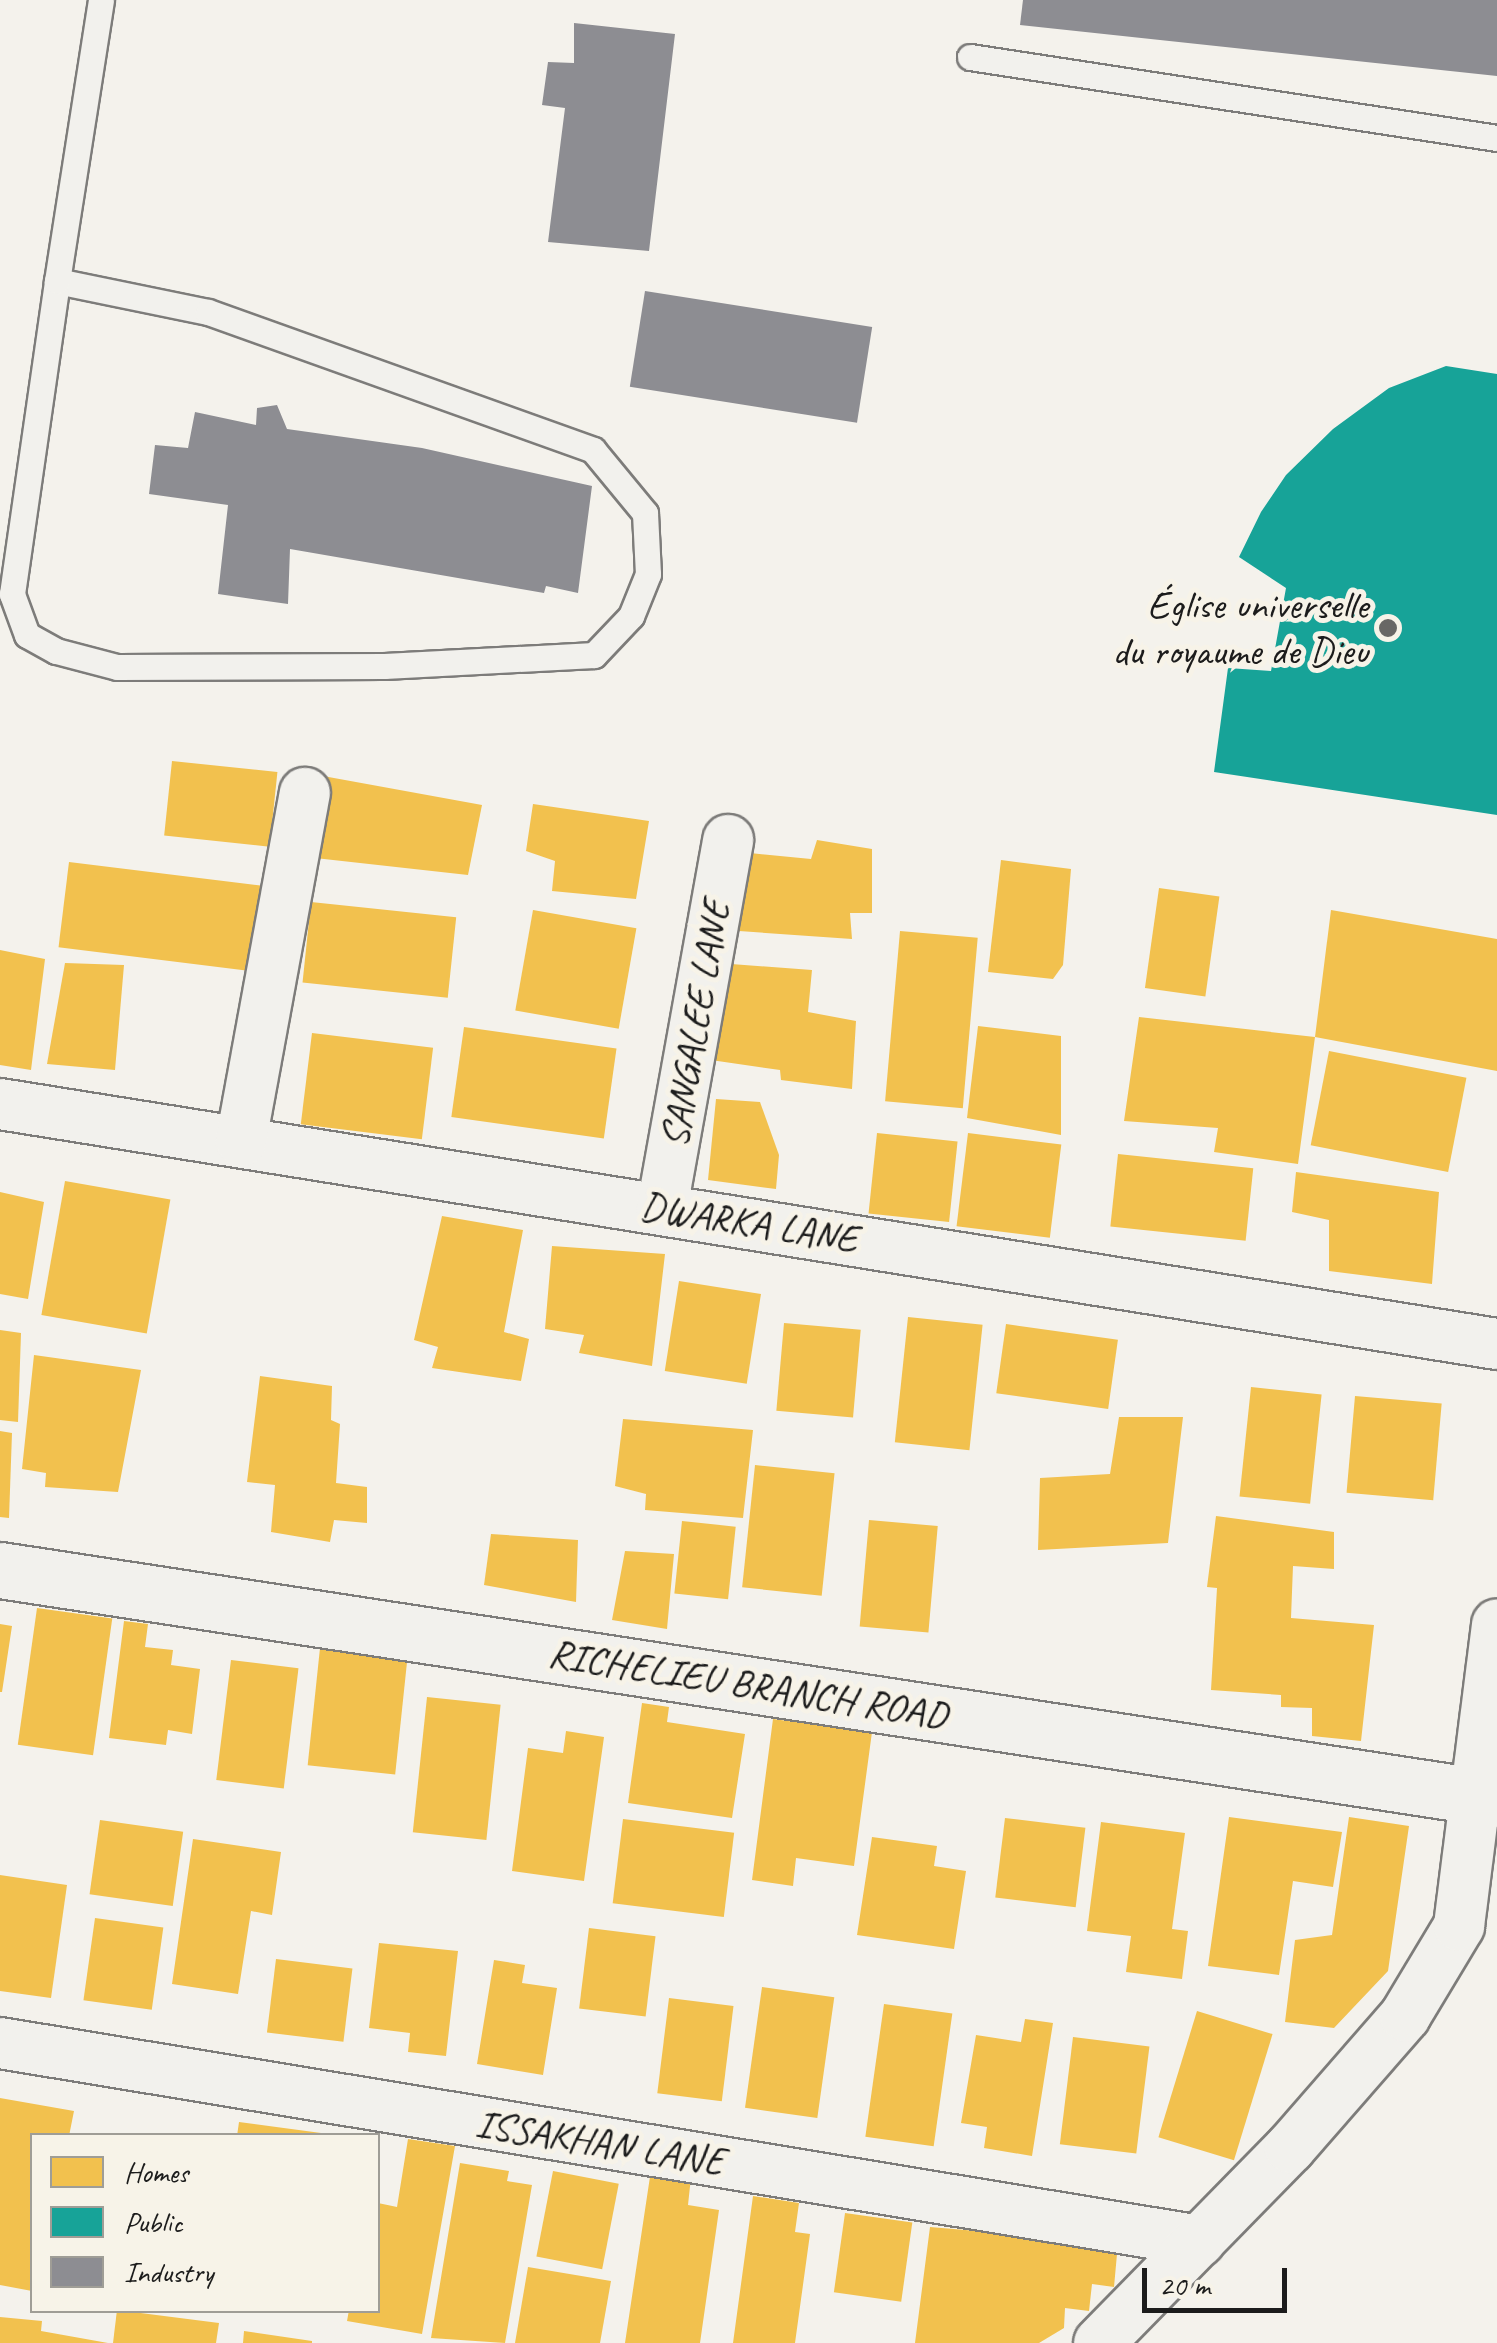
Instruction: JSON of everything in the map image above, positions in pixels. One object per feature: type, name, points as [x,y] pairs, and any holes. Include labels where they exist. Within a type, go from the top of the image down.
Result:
[{"type":"main road","name":"RICHELIEU BRANCH ROAD","points":[[0,1570],[1485,1797]]},
{"type":"street","points":[[241,1141],[305,793]]},
{"type":"street","name":"SANGALEE LANE","points":[[662,1208],[728,840]]},
{"type":"street","name":"DWARKA LANE","points":[[0,1104],[1497,1344]]},
{"type":"street","points":[[1098,2343],[1200,2241],[1406,2016],[1459,1926],[1485,1797],[1497,1624]]},
{"type":"street","name":"ISSAKHAN LANE","points":[[0,2043],[1200,2241]]},
{"type":"lane","points":[[57,281],[208,312],[593,450],[645,513],[648,574],[631,616],[594,655],[384,666],[117,668],[56,651],[27,634],[12,594],[57,281],[101,0]]},
{"type":"lane","points":[[970,56],[1497,138]]},
{"type":"building: Homes","points":[[172,761],[277,772],[270,847],[164,836]]},
{"type":"building: Homes","points":[[323,776],[482,805],[468,875],[315,858]]},
{"type":"building: Homes","points":[[533,804],[649,821],[636,899],[552,891],[555,861],[526,851]]},
{"type":"building: Homes","points":[[817,840],[872,849],[872,913],[850,913],[852,939],[739,931],[750,853],[811,859]]},
{"type":"building: Homes","points":[[1001,860],[1071,869],[1063,965],[1053,979],[988,972]]},
{"type":"building: Homes","points":[[69,862],[261,886],[250,971],[59,947]]},
{"type":"building: Homes","points":[[1159,888],[1219,896],[1205,997],[1145,988]]},
{"type":"building: Homes","points":[[311,902],[456,917],[448,998],[303,983]]},
{"type":"building: Homes","points":[[533,910],[636,928],[619,1029],[515,1010]]},
{"type":"building: Homes","points":[[1331,910],[1497,939],[1497,1071],[1315,1037]]},
{"type":"building: Homes","points":[[900,931],[978,938],[963,1108],[885,1101]]},
{"type":"building: Homes","points":[[0,950],[45,959],[31,1070],[0,1065]]},
{"type":"building: Homes","points":[[65,963],[124,965],[115,1070],[47,1064]]},
{"type":"building: Homes","points":[[718,963],[812,970],[808,1012],[856,1021],[852,1089],[781,1080],[780,1070],[697,1058]]},
{"type":"building: Homes","points":[[1139,1017],[1315,1037],[1298,1164],[1214,1152],[1218,1128],[1124,1121]]},
{"type":"building: Homes","points":[[978,1026],[1061,1036],[1061,1135],[967,1118]]},
{"type":"building: Homes","points":[[464,1027],[617,1048],[604,1139],[451,1117]]},
{"type":"building: Homes","points":[[312,1033],[433,1048],[422,1139],[301,1124]]},
{"type":"building: Homes","points":[[1329,1051],[1466,1078],[1448,1172],[1311,1145]]},
{"type":"building: Homes","points":[[716,1099],[760,1102],[779,1155],[776,1189],[708,1180]]},
{"type":"building: Homes","points":[[877,1133],[958,1141],[949,1222],[869,1214]]},
{"type":"building: Homes","points":[[968,1133],[1061,1144],[1050,1238],[957,1226]]},
{"type":"building: Homes","points":[[1118,1154],[1253,1168],[1246,1241],[1110,1227]]},
{"type":"building: Homes","points":[[1296,1172],[1439,1192],[1432,1284],[1329,1271],[1329,1220],[1292,1212]]},
{"type":"building: Homes","points":[[65,1181],[170,1200],[147,1334],[41,1315]]},
{"type":"building: Homes","points":[[0,1192],[44,1202],[28,1299],[0,1294]]},
{"type":"building: Homes","points":[[442,1216],[523,1230],[504,1332],[529,1339],[521,1381],[432,1368],[438,1347],[414,1340]]},
{"type":"building: Homes","points":[[552,1246],[665,1254],[652,1366],[579,1353],[584,1335],[545,1329]]},
{"type":"building: Homes","points":[[679,1281],[761,1294],[747,1384],[665,1371]]},
{"type":"building: Homes","points":[[908,1317],[983,1325],[969,1450],[895,1442]]},
{"type":"building: Homes","points":[[784,1323],[861,1330],[853,1417],[776,1411]]},
{"type":"building: Homes","points":[[1006,1324],[1118,1340],[1108,1409],[996,1393]]},
{"type":"building: Homes","points":[[0,1330],[21,1333],[18,1422],[0,1420]]},
{"type":"building: Homes","points":[[34,1355],[141,1370],[118,1492],[45,1487],[46,1473],[22,1469]]},
{"type":"building: Homes","points":[[260,1376],[332,1386],[331,1420],[340,1424],[336,1483],[367,1487],[367,1523],[334,1520],[330,1542],[271,1532],[275,1485],[247,1482]]},
{"type":"building: Homes","points":[[1251,1387],[1322,1394],[1310,1504],[1240,1496]]},
{"type":"building: Homes","points":[[1355,1396],[1442,1404],[1433,1500],[1347,1493]]},
{"type":"building: Homes","points":[[1119,1417],[1183,1417],[1168,1543],[1038,1550],[1040,1478],[1110,1474]]},
{"type":"building: Homes","points":[[623,1419],[753,1430],[743,1518],[645,1510],[646,1494],[615,1486]]},
{"type":"building: Homes","points":[[0,1431],[12,1433],[9,1518],[0,1517]]},
{"type":"building: Homes","points":[[755,1465],[835,1473],[822,1596],[742,1587]]},
{"type":"building: Homes","points":[[1216,1516],[1334,1532],[1334,1569],[1293,1566],[1291,1618],[1374,1625],[1361,1741],[1312,1736],[1312,1708],[1281,1707],[1281,1695],[1211,1690],[1217,1588],[1207,1587]]},
{"type":"building: Homes","points":[[869,1520],[938,1526],[928,1633],[860,1627]]},
{"type":"building: Homes","points":[[682,1521],[736,1527],[728,1599],[674,1594]]},
{"type":"building: Homes","points":[[491,1534],[578,1540],[576,1602],[484,1585]]},
{"type":"building: Homes","points":[[625,1551],[674,1554],[667,1629],[612,1620]]},
{"type":"building: Homes","points":[[37,1608],[112,1619],[93,1755],[18,1745]]},
{"type":"building: Homes","points":[[124,1621],[148,1624],[145,1647],[173,1650],[171,1665],[200,1669],[192,1734],[168,1730],[166,1745],[109,1738]]},
{"type":"building: Homes","points":[[0,1624],[12,1626],[2,1692],[0,1692]]},
{"type":"building: Homes","points":[[320,1648],[408,1657],[395,1775],[308,1765]]},
{"type":"building: Homes","points":[[231,1660],[298,1668],[284,1788],[216,1780]]},
{"type":"building: Homes","points":[[427,1697],[501,1705],[486,1840],[413,1832]]},
{"type":"building: Homes","points":[[642,1703],[669,1707],[667,1722],[745,1734],[732,1818],[628,1803]]},
{"type":"building: Homes","points":[[773,1719],[872,1732],[854,1866],[796,1858],[793,1886],[752,1880]]},
{"type":"building: Homes","points":[[566,1731],[604,1737],[584,1881],[512,1871],[528,1748],[563,1753]]},
{"type":"building: Homes","points":[[1229,1817],[1342,1832],[1333,1887],[1293,1881],[1279,1975],[1208,1966]]},
{"type":"building: Homes","points":[[1349,1817],[1409,1826],[1388,1971],[1334,2028],[1285,2022],[1295,1940],[1332,1935]]},
{"type":"building: Homes","points":[[1005,1818],[1085,1828],[1076,1907],[995,1897]]},
{"type":"building: Homes","points":[[623,1819],[734,1833],[724,1917],[613,1903]]},
{"type":"building: Homes","points":[[100,1820],[183,1832],[173,1906],[90,1894]]},
{"type":"building: Homes","points":[[1101,1822],[1185,1833],[1172,1929],[1188,1931],[1182,1979],[1126,1972],[1131,1936],[1087,1931]]},
{"type":"building: Homes","points":[[872,1837],[937,1846],[934,1866],[966,1871],[954,1949],[857,1935]]},
{"type":"building: Homes","points":[[193,1839],[281,1852],[272,1915],[251,1911],[238,1994],[172,1984]]},
{"type":"building: Homes","points":[[0,1875],[67,1885],[51,1998],[0,1991]]},
{"type":"building: Homes","points":[[95,1918],[163,1928],[152,2010],[83,2000]]},
{"type":"building: Homes","points":[[589,1928],[656,1936],[646,2017],[579,2008]]},
{"type":"building: Homes","points":[[379,1943],[458,1951],[446,2056],[408,2052],[410,2033],[369,2028]]},
{"type":"building: Homes","points":[[276,1959],[352,1968],[343,2042],[267,2032]]},
{"type":"building: Homes","points":[[494,1960],[525,1965],[522,1983],[557,1988],[543,2075],[477,2064]]},
{"type":"building: Homes","points":[[762,1987],[834,1997],[817,2118],[745,2108]]},
{"type":"building: Homes","points":[[669,1998],[734,2006],[722,2101],[657,2093]]},
{"type":"building: Homes","points":[[884,2004],[952,2014],[934,2146],[865,2137]]},
{"type":"building: Homes","points":[[1197,2011],[1273,2034],[1234,2160],[1158,2137]]},
{"type":"building: Homes","points":[[1025,2019],[1053,2023],[1032,2156],[984,2148],[987,2127],[961,2123],[976,2035],[1021,2042]]},
{"type":"building: Homes","points":[[1073,2037],[1149,2046],[1136,2154],[1060,2144]]},
{"type":"building: Homes","points":[[0,2098],[74,2111],[70,2133],[30,2133],[30,2291],[0,2285]]},
{"type":"building: Homes","points":[[239,2122],[321,2133],[237,2133]]},
{"type":"building: Homes","points":[[408,2139],[455,2146],[422,2334],[347,2321],[348,2313],[380,2313],[380,2203],[397,2207]]},
{"type":"building: Homes","points":[[460,2163],[509,2171],[507,2181],[532,2185],[505,2343],[431,2338]]},
{"type":"building: Homes","points":[[651,2170],[691,2177],[688,2205],[719,2210],[700,2343],[625,2343]]},
{"type":"building: Homes","points":[[553,2171],[619,2184],[602,2269],[536,2256]]},
{"type":"building: Homes","points":[[753,2196],[799,2203],[795,2232],[810,2234],[795,2343],[733,2343]]},
{"type":"building: Homes","points":[[845,2213],[912,2222],[901,2302],[834,2292]]},
{"type":"building: Homes","points":[[930,2227],[1118,2243],[1114,2287],[1092,2284],[1089,2311],[1065,2308],[1064,2328],[1039,2343],[915,2343]]},
{"type":"building: Homes","points":[[528,2267],[611,2281],[600,2343],[515,2343]]},
{"type":"building: Homes","points":[[117,2313],[219,2323],[216,2343],[113,2343]]},
{"type":"building: Homes","points":[[0,2317],[42,2321],[41,2331],[108,2343],[0,2343]]},
{"type":"building: Homes","points":[[244,2331],[312,2341],[312,2343],[243,2343]]},
{"type":"building: Public","name":"Église universelle du royaume de Dieu","points":[[1446,366],[1497,374],[1497,815],[1214,772],[1228,668],[1271,671],[1286,588],[1239,557],[1261,512],[1286,475],[1333,429],[1389,388]]},
{"type":"building: Industry","points":[[1023,0],[1497,0],[1497,76],[1020,25]]},
{"type":"building: Industry","points":[[574,23],[675,34],[649,251],[548,242],[565,108],[542,105],[548,62],[574,63]]},
{"type":"building: Industry","points":[[645,291],[872,327],[857,423],[630,387]]},
{"type":"building: Industry","points":[[277,405],[287,429],[422,448],[592,486],[578,593],[546,586],[544,593],[290,549],[288,604],[218,594],[228,505],[149,494],[155,445],[188,448],[195,412],[256,425],[257,408]]},
{"type":"place","name":"Église universelle du royaume de Dieu","points":[[1388,628]]}]
